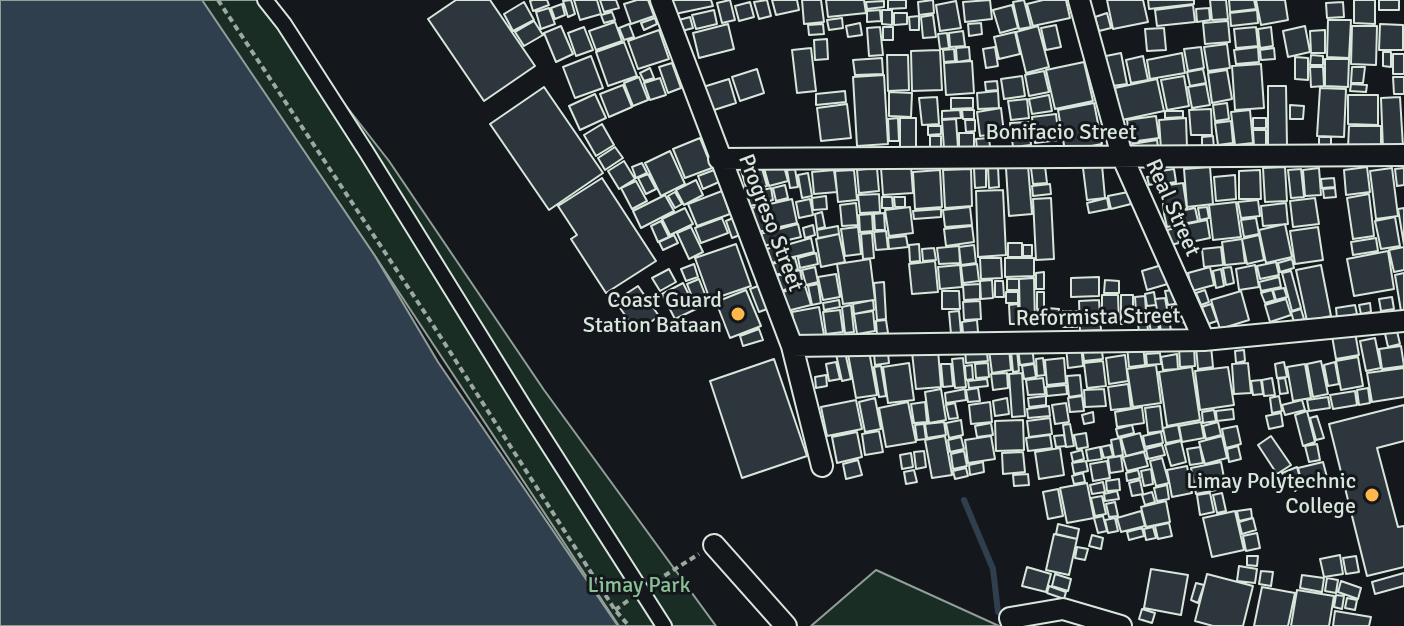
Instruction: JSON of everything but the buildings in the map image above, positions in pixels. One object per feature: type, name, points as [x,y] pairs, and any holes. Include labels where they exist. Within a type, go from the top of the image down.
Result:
[{"type":"street","points":[[265,0],[284,24],[367,153],[664,626]]},
{"type":"street","name":"Progreso Street","points":[[661,0],[792,346],[822,466]]},
{"type":"street","name":"Real Street","points":[[1079,0],[1122,156],[1204,340]]},
{"type":"street","name":"Bonifacio Street","points":[[719,159],[1404,155]]},
{"type":"street","name":"Reformista Street","points":[[792,346],[1204,340],[1404,321]]},
{"type":"street","points":[[714,545],[786,626]]},
{"type":"street","points":[[1013,626],[1010,618],[1063,609],[1121,626]]},
{"type":"path","points":[[218,0],[431,322],[615,610],[629,626]]},
{"type":"path","points":[[615,610],[714,545]]},
{"type":"green space","name":"Limay Park","points":[[201,0],[272,0],[318,70],[389,161],[544,390],[716,626],[619,626],[375,256]]},
{"type":"green space","points":[[876,570],[999,626],[811,626]]},
{"type":"water","points":[[0,0],[202,0],[375,256],[438,362],[618,626],[0,626]]},
{"type":"waterway","points":[[964,500],[993,569],[998,612]]},
{"type":"place","name":"Coast Guard Station Bataan","points":[[738,314]]},
{"type":"place","name":"Limay Polytechnic College","points":[[1372,495]]}]
